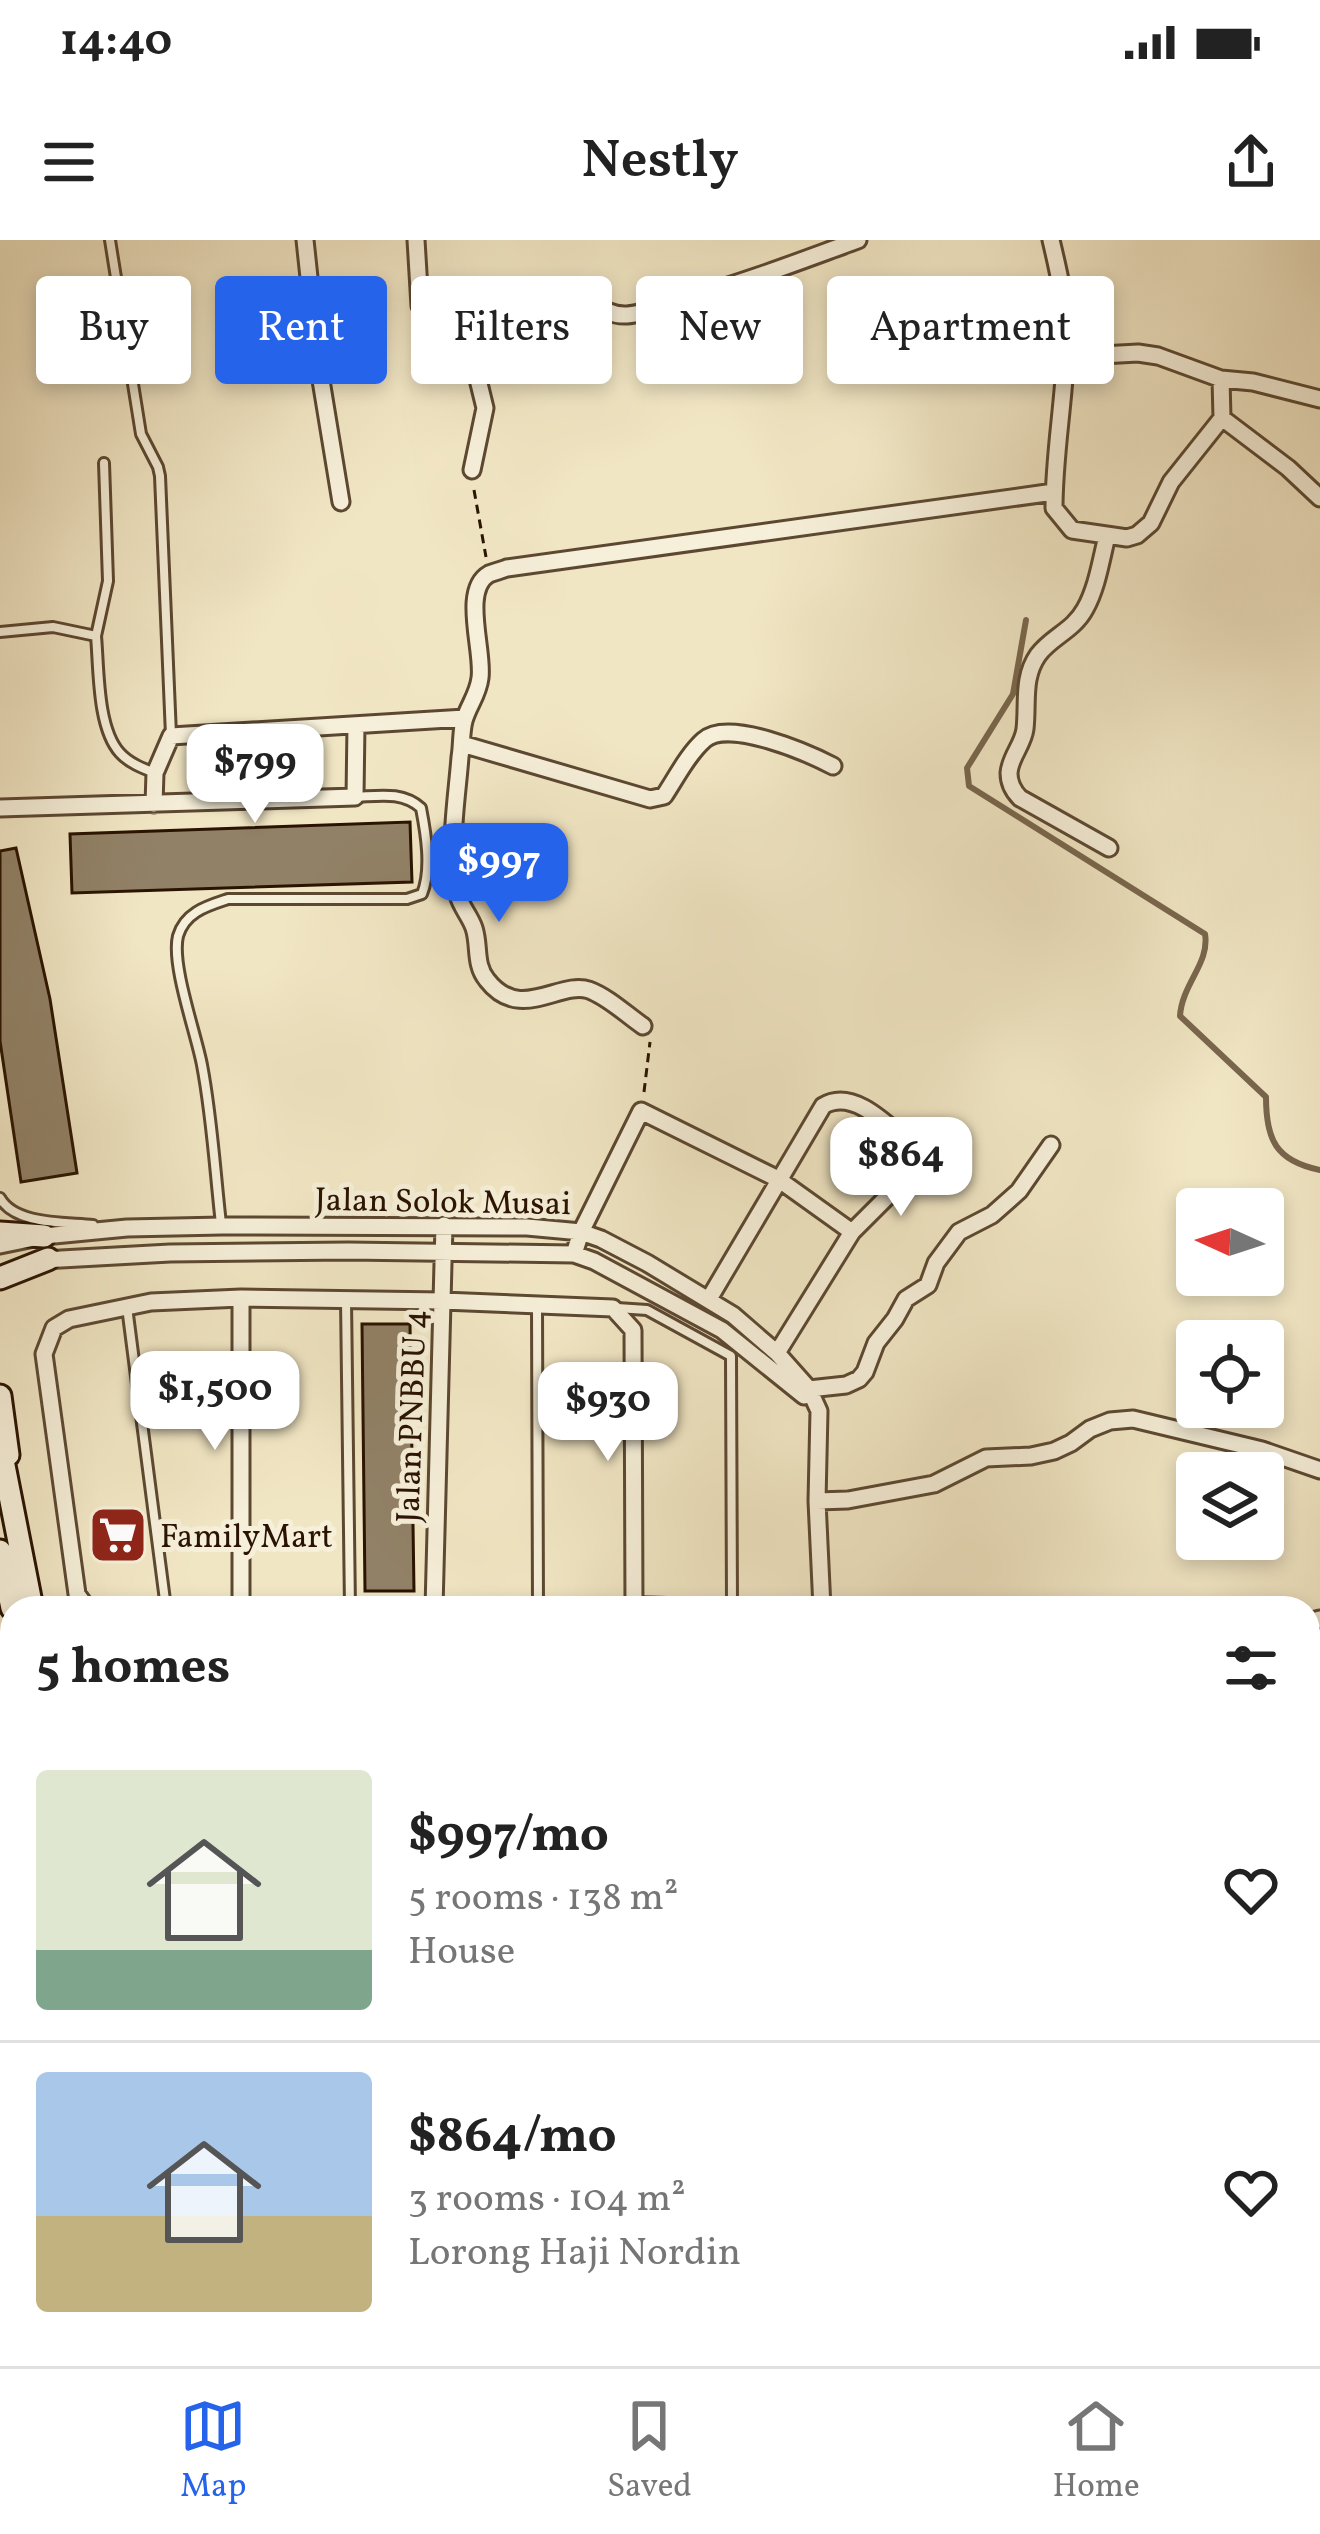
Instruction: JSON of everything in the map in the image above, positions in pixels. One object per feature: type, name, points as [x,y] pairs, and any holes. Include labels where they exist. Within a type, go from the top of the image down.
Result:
[{"type":"main road","points":[[0,1233],[46,1247]]},
{"type":"main road","points":[[0,1278],[46,1247]]},
{"type":"main road","points":[[0,1396],[17,1525]]},
{"type":"main road","points":[[0,1444],[30,1596]]},
{"type":"main road","points":[[1,1558],[10,1596]]},
{"type":"street","points":[[305,240],[341,502]]},
{"type":"street","points":[[416,240],[418,276]]},
{"type":"street","points":[[612,313],[628,315],[708,293],[858,240]]},
{"type":"street","points":[[1051,240],[1059,276]]},
{"type":"street","points":[[1114,354],[1158,356],[1221,379],[1320,399]]},
{"type":"street","points":[[1063,384],[1054,508],[1072,530],[1127,538],[1137,536],[1151,523],[1171,482],[1222,418],[1221,379]]},
{"type":"street","points":[[472,470],[485,408],[479,384]]},
{"type":"street","points":[[1222,418],[1320,498]]},
{"type":"street","points":[[643,1026],[592,991],[570,989],[526,1000],[508,996],[484,978],[477,962],[473,924],[455,880],[456,804],[465,718],[482,669],[475,595],[479,583],[490,573],[622,550],[1054,492]]},
{"type":"street","points":[[1107,536],[1084,611],[1038,655],[1028,676],[1025,729],[1009,779],[1020,799],[1109,848]]},
{"type":"street","points":[[154,804],[154,773],[172,736],[465,718]]},
{"type":"street","points":[[0,808],[355,796],[356,725]]},
{"type":"street","points":[[462,743],[650,799],[664,796],[702,741],[716,733],[781,742],[833,766]]},
{"type":"street","points":[[709,1299],[823,1106],[832,1100],[856,1101],[918,1151],[919,1160],[852,1232],[777,1352]]},
{"type":"street","points":[[574,1254],[641,1111],[778,1179],[852,1232]]},
{"type":"street","points":[[809,1389],[859,1379],[875,1342],[906,1300],[928,1285],[959,1232],[992,1215],[1019,1191],[1051,1145]]},
{"type":"street","name":"Jalan Solok Musai","points":[[0,1268],[46,1247],[128,1228],[444,1225],[581,1232],[631,1255],[734,1316],[777,1352],[809,1389],[819,1412],[822,1596]]},
{"type":"street","name":"Jalan PNBBU 4","points":[[434,1596],[444,1225]]},
{"type":"street","name":"Jalan Solok Musai","points":[[0,1245],[170,1253],[574,1254],[722,1330],[819,1412]]},
{"type":"street","points":[[241,1298],[241,1596]]},
{"type":"street","points":[[78,1596],[44,1354],[54,1328],[69,1319],[151,1302],[241,1298],[614,1308],[633,1330],[634,1596]]},
{"type":"street","points":[[818,1501],[934,1484],[986,1458],[1054,1451],[1090,1429],[1133,1419],[1262,1450],[1320,1470]]},
{"type":"lane","points":[[110,240],[140,434],[160,476],[172,736]]},
{"type":"lane","points":[[104,464],[109,581],[96,636],[108,730],[124,758],[154,773]]},
{"type":"lane","points":[[0,632],[53,627],[96,636]]},
{"type":"lane","points":[[221,1226],[203,1068],[177,956],[178,935],[187,918],[202,907],[228,899],[406,899],[422,894],[427,880],[421,808],[399,795],[355,796]]},
{"type":"lane","points":[[0,1198],[4,1207],[38,1219],[128,1228]]},
{"type":"lane","points":[[346,1300],[350,1596]]},
{"type":"lane","points":[[537,1305],[538,1596]]},
{"type":"lane","points":[[127,1307],[164,1596]]},
{"type":"lane","points":[[614,1308],[647,1310],[731,1356],[732,1596]]},
{"type":"path","points":[[472,470],[490,573]]},
{"type":"path","points":[[641,1111],[651,1048],[643,1026]]},
{"type":"building","points":[[410,822],[412,882],[72,893],[70,834]]},
{"type":"building","points":[[16,848],[50,999],[77,1173],[21,1182],[0,1041],[0,851]]},
{"type":"building","points":[[362,1324],[410,1324],[414,1591],[365,1591]]},
{"type":"waterway","points":[[1026,620],[1013,694],[967,768],[969,786],[1205,934],[1203,955],[1180,1016],[1266,1097],[1268,1125],[1276,1146],[1293,1161],[1320,1170]]},
{"type":"place","name":"FamilyMart","points":[[118,1535]]}]
